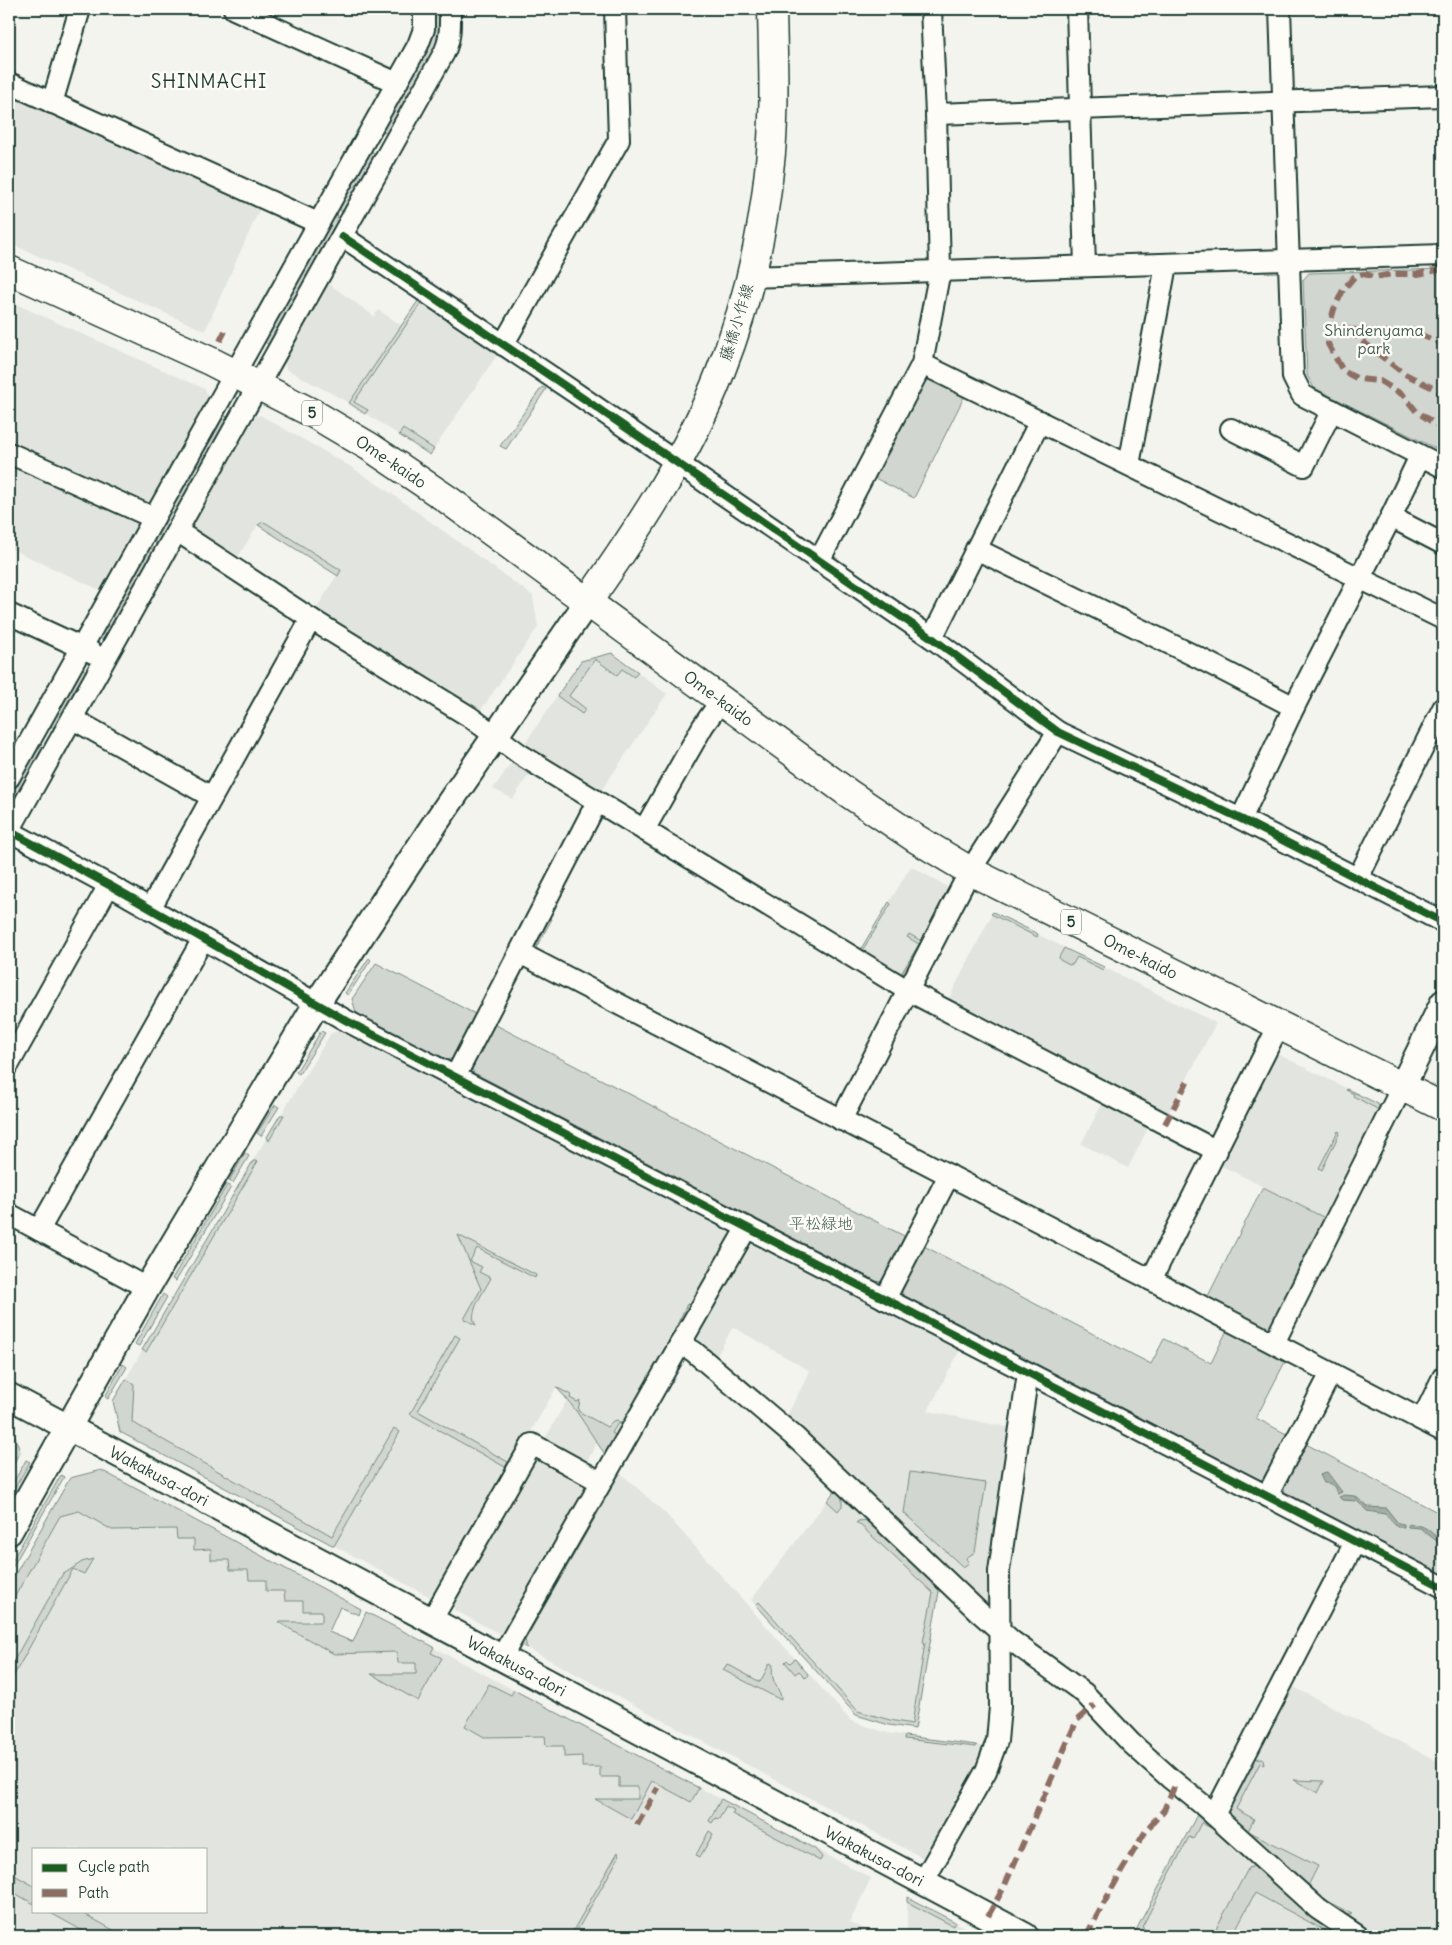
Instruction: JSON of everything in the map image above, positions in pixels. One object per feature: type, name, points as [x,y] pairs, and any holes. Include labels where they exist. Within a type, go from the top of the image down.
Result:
[{"type":"main road","name":"藤橋小作線","points":[[588,601],[633,536],[676,463],[703,413],[736,330],[751,277],[763,219],[770,170],[774,115],[772,9]]},
{"type":"main road","name":"Ome-kaido","points":[[9,270],[246,380],[314,414],[406,470],[588,601],[721,701],[892,822],[970,871],[1443,1107]]},
{"type":"street","points":[[52,102],[80,9]]},
{"type":"street","points":[[234,9],[398,83]]},
{"type":"street","points":[[424,9],[422,36],[398,83],[318,223],[177,531],[9,831],[109,885],[347,1021],[1443,1587]]},
{"type":"street","points":[[9,778],[154,518],[342,236],[448,44],[450,9]]},
{"type":"street","points":[[503,345],[619,140],[615,9]]},
{"type":"street","points":[[819,561],[922,364],[940,270],[931,9]]},
{"type":"street","points":[[1077,9],[1085,266]]},
{"type":"street","points":[[1280,9],[1293,377],[1302,395],[1443,467]]},
{"type":"street","points":[[9,83],[318,223]]},
{"type":"street","points":[[936,114],[1443,96]]},
{"type":"street","points":[[342,236],[932,638],[1058,732],[1240,819],[1443,922]]},
{"type":"street","points":[[751,277],[1443,255]]},
{"type":"street","points":[[1129,465],[1166,265]]},
{"type":"street","points":[[922,364],[1443,619]]},
{"type":"street","points":[[1231,429],[1304,466],[1332,410]]},
{"type":"street","points":[[932,638],[1040,421]]},
{"type":"street","points":[[9,453],[154,518]]},
{"type":"street","points":[[1240,819],[1420,456]]},
{"type":"street","points":[[1391,517],[1443,544]]},
{"type":"street","points":[[177,531],[311,619],[470,717],[521,755],[907,990],[1217,1150]]},
{"type":"street","points":[[976,549],[1201,659],[1294,707]]},
{"type":"street","points":[[9,1532],[147,1288],[317,1003],[588,601]]},
{"type":"street","points":[[9,614],[82,647],[105,660]]},
{"type":"street","points":[[150,909],[311,619]]},
{"type":"street","points":[[644,830],[703,726],[721,701]]},
{"type":"street","points":[[1358,878],[1443,708]]},
{"type":"street","points":[[73,719],[212,797]]},
{"type":"street","points":[[841,1120],[970,871],[1058,732]]},
{"type":"street","points":[[455,1077],[598,802]]},
{"type":"street","points":[[9,1064],[109,885]]},
{"type":"street","points":[[39,1230],[203,939]]},
{"type":"street","points":[[520,953],[1443,1431]]},
{"type":"street","points":[[1274,1343],[1443,1003]]},
{"type":"street","points":[[1152,1280],[1279,1025]]},
{"type":"street","points":[[885,1299],[949,1176]]},
{"type":"street","points":[[9,1214],[147,1288]]},
{"type":"street","points":[[501,1658],[747,1227]]},
{"type":"street","points":[[680,1344],[693,1351],[796,1438],[882,1521],[1000,1629],[1084,1693],[1131,1743],[1318,1909],[1358,1936]]},
{"type":"street","points":[[923,1882],[983,1777],[994,1751],[1000,1706],[999,1571],[1028,1372]]},
{"type":"street","points":[[1267,1496],[1331,1373]]},
{"type":"street","points":[[1422,1420],[1443,1377]]},
{"type":"street","name":"Wakakusa-dori","points":[[9,1396],[1025,1936]]},
{"type":"street","points":[[431,1621],[532,1444],[601,1482]]},
{"type":"street","points":[[1214,1815],[1356,1542]]},
{"type":"shaded area","points":[[9,93],[261,206],[205,331],[9,243]]},
{"type":"shaded area","points":[[328,283],[374,316],[379,310],[401,325],[420,298],[499,352],[430,455],[349,403],[286,369],[284,362]]},
{"type":"shaded area","points":[[9,301],[205,389],[209,399],[151,502],[142,504],[9,445]]},
{"type":"shaded area","points":[[260,415],[348,465],[391,493],[533,596],[538,627],[481,710],[474,710],[315,611],[337,575],[258,525],[236,560],[193,532],[193,524],[253,417]]},
{"type":"shaded area","points":[[9,463],[135,519],[138,527],[102,591],[9,548]]},
{"type":"shaded area","points":[[612,653],[667,694],[599,794],[527,750],[525,743],[581,661]]},
{"type":"shaded area","points":[[519,762],[532,770],[513,799],[493,789],[511,763]]},
{"type":"shaded area","points":[[911,866],[946,886],[948,894],[907,975],[900,977],[859,952]]},
{"type":"shaded area","points":[[993,912],[1216,1023],[1167,1117],[947,1002]]},
{"type":"shaded area","points":[[344,1029],[731,1229],[733,1235],[607,1457],[597,1443],[584,1466],[543,1442],[567,1400],[556,1388],[437,1595],[430,1597],[120,1432],[113,1401],[255,1157],[331,1033]]},
{"type":"shaded area","points":[[1280,1055],[1378,1104],[1381,1112],[1327,1219],[1218,1164],[1271,1057]]},
{"type":"shaded area","points":[[1104,1100],[1150,1124],[1128,1168],[1081,1144]]},
{"type":"shaded area","points":[[755,1241],[961,1348],[928,1411],[1012,1428],[991,1604],[984,1607],[785,1419],[810,1371],[733,1327],[715,1359],[696,1343],[694,1336],[746,1244]]},
{"type":"shaded area","points":[[539,1456],[585,1483],[588,1491],[507,1632],[500,1634],[454,1610],[452,1602],[533,1458]]},
{"type":"shaded area","points":[[616,1469],[666,1514],[851,1721],[888,1733],[987,1747],[929,1855],[921,1857],[523,1646],[521,1638]]},
{"type":"shaded area","points":[[101,1470],[361,1609],[359,1615],[340,1607],[329,1632],[353,1642],[366,1612],[871,1878],[850,1922],[880,1936],[124,1936],[81,1912],[208,1912],[208,1848],[32,1848],[32,1885],[9,1872],[9,1585],[70,1478]]},
{"type":"shaded area","points":[[1327,1472],[1342,1492],[1337,1494],[1333,1485],[1324,1483],[1320,1475]]},
{"type":"shaded area","points":[[836,1489],[940,1586],[915,1729],[889,1725],[856,1715],[751,1600]]},
{"type":"shaded area","points":[[1344,1495],[1355,1496],[1368,1507],[1386,1508],[1398,1523],[1404,1524],[1404,1527],[1397,1527],[1385,1514],[1367,1511],[1357,1501],[1342,1500],[1339,1497]]},
{"type":"shaded area","points":[[1408,1524],[1420,1525],[1427,1529],[1443,1542],[1443,1546],[1420,1528],[1408,1527]]},
{"type":"shaded area","points":[[1290,1685],[1443,1764],[1443,1936],[1374,1936],[1321,1900],[1228,1817],[1226,1807]]},
{"type":"shaded area","points":[[1199,1811],[1342,1936],[1133,1936]]},
{"type":"shaded area","points":[[9,1890],[32,1903],[32,1912],[49,1912],[92,1936],[9,1936]]},
{"type":"shaded area","points":[[907,1897],[981,1936],[907,1936]]},
{"type":"green space","points":[[430,9],[445,9],[445,34],[391,136],[378,129]]},
{"type":"green space","points":[[367,149],[380,156],[348,214],[342,216],[341,210],[334,206]]},
{"type":"green space","points":[[337,212],[338,218],[344,221],[272,345],[267,344],[263,340],[330,214]]},
{"type":"green space","name":"Shindenyama park","points":[[1443,269],[1443,452],[1314,388],[1307,375],[1303,280],[1309,273]]},
{"type":"green space","points":[[420,298],[423,300],[354,402],[368,410],[365,414],[349,403]]},
{"type":"green space","points":[[925,374],[965,395],[914,498],[869,475]]},
{"type":"green space","points":[[542,387],[546,389],[506,449],[500,446]]},
{"type":"green space","points":[[222,415],[228,417],[229,420],[163,545],[156,546],[155,541],[149,537]]},
{"type":"green space","points":[[403,429],[434,449],[430,455],[399,435]]},
{"type":"green space","points":[[263,522],[341,570],[338,576],[258,525]]},
{"type":"green space","points":[[151,543],[152,549],[159,553],[107,640],[101,639],[98,635]]},
{"type":"green space","points":[[612,653],[638,672],[634,677],[622,669],[617,675],[595,659],[569,696],[586,709],[582,714],[557,696],[581,661]]},
{"type":"green space","points":[[79,668],[88,671],[59,731],[46,723]]},
{"type":"green space","points":[[35,743],[48,750],[9,820],[9,789]]},
{"type":"green space","points":[[889,902],[891,904],[862,951],[901,974],[919,944],[907,937],[909,934],[920,940],[922,943],[907,975],[900,977],[859,952]]},
{"type":"green space","points":[[993,912],[1038,934],[1037,937],[991,914]]},
{"type":"green space","points":[[547,916],[552,919],[536,948],[548,956],[546,959],[535,953],[533,945]]},
{"type":"green space","points":[[1064,948],[1104,967],[1103,970],[1077,957],[1073,964],[1069,965],[1060,960],[1059,957]]},
{"type":"green space","points":[[369,958],[371,960],[348,995],[345,993]]},
{"type":"green space","points":[[376,963],[479,1016],[457,1057],[448,1060],[439,1055],[437,1058],[401,1040],[402,1036],[375,1023],[391,1031],[389,1034],[358,1018],[360,1015],[356,1012],[352,999]]},
{"type":"green space","name":"平松緑地","points":[[492,1023],[908,1238],[887,1280],[878,1282],[474,1073],[470,1065]]},
{"type":"green space","points":[[321,1031],[325,1033],[299,1074],[296,1072]]},
{"type":"green space","points":[[1347,1089],[1378,1104],[1381,1112],[1368,1132],[1379,1110],[1353,1096],[1354,1094]]},
{"type":"green space","points":[[275,1105],[279,1107],[261,1136],[257,1133]]},
{"type":"green space","points":[[280,1115],[284,1115],[269,1141],[267,1137]]},
{"type":"green space","points":[[1338,1131],[1340,1132],[1322,1170],[1319,1168]]},
{"type":"green space","points":[[245,1153],[249,1156],[233,1183],[229,1181]]},
{"type":"green space","points":[[253,1161],[258,1161],[146,1352],[142,1350]]},
{"type":"green space","points":[[227,1185],[231,1187],[176,1281],[172,1279]]},
{"type":"green space","points":[[1263,1187],[1327,1219],[1273,1328],[1265,1331],[1206,1300]]},
{"type":"green space","points":[[458,1235],[536,1275],[535,1278],[477,1248],[470,1261],[482,1267],[479,1272],[491,1278],[475,1308],[474,1320],[476,1325],[464,1319],[481,1289]]},
{"type":"green space","points":[[922,1245],[1151,1364],[1164,1339],[1211,1363],[1228,1328],[1287,1358],[1256,1418],[1290,1436],[1269,1477],[1260,1480],[1227,1463],[1254,1478],[1253,1480],[1220,1463],[1221,1460],[1192,1445],[1208,1454],[1206,1456],[1174,1439],[1176,1436],[903,1295],[900,1286]]},
{"type":"green space","points":[[163,1294],[167,1297],[139,1346],[135,1344]]},
{"type":"green space","points":[[687,1304],[692,1306],[667,1351],[664,1352]]},
{"type":"green space","points":[[455,1335],[460,1338],[418,1411],[508,1462],[505,1467],[410,1414]]},
{"type":"green space","points":[[123,1364],[127,1367],[108,1399],[105,1397]]},
{"type":"green space","points":[[126,1379],[134,1384],[132,1422],[332,1536],[394,1428],[400,1432],[334,1546],[120,1432],[113,1401]]},
{"type":"green space","points":[[556,1387],[571,1395],[570,1398],[577,1402],[580,1400],[578,1411],[607,1427],[617,1420],[625,1426],[618,1423],[612,1433],[618,1437],[607,1457],[577,1412]]},
{"type":"green space","points":[[9,1424],[12,1426],[20,1452],[9,1471]]},
{"type":"green space","points":[[1304,1443],[1443,1515],[1443,1578],[1292,1500],[1293,1497],[1285,1492],[1282,1484]]},
{"type":"green space","points":[[26,1460],[30,1462],[9,1498],[9,1490]]},
{"type":"green space","points":[[101,1470],[361,1609],[359,1615],[340,1607],[329,1632],[353,1642],[366,1612],[434,1647],[431,1653],[442,1658],[418,1701],[371,1674],[416,1674],[416,1663],[398,1663],[397,1652],[334,1654],[278,1622],[322,1622],[322,1611],[303,1611],[303,1601],[285,1601],[284,1591],[266,1591],[266,1580],[249,1580],[248,1570],[230,1570],[229,1560],[211,1560],[211,1549],[194,1550],[194,1539],[177,1539],[176,1529],[112,1530],[79,1511],[60,1516],[9,1607],[9,1585],[70,1478]]},
{"type":"green space","points":[[910,1472],[986,1483],[975,1552],[966,1558],[969,1563],[963,1567],[904,1513]]},
{"type":"green space","points":[[61,1475],[64,1477],[9,1573],[9,1566]]},
{"type":"green space","points":[[836,1489],[842,1495],[842,1506],[838,1511],[827,1501]]},
{"type":"green space","points":[[599,1499],[604,1502],[525,1640],[527,1648],[523,1646],[521,1638]]},
{"type":"green space","points":[[869,1520],[940,1586],[915,1729],[889,1725],[856,1715],[756,1605],[759,1602],[858,1711],[912,1724],[925,1643],[923,1642],[933,1593],[856,1523]]},
{"type":"green space","points":[[93,1559],[84,1574],[73,1569],[9,1684],[9,1669],[62,1575],[82,1562]]},
{"type":"green space","points":[[795,1659],[808,1674],[806,1678],[799,1671],[795,1674],[785,1662],[787,1660],[790,1663]]},
{"type":"green space","points":[[770,1663],[773,1665],[774,1682],[780,1693],[781,1700],[723,1670],[727,1664],[760,1682]]},
{"type":"green space","points":[[489,1684],[511,1695],[514,1690],[699,1788],[691,1802],[652,1781],[631,1819],[595,1799],[638,1799],[638,1787],[619,1787],[619,1777],[600,1777],[600,1767],[582,1767],[582,1756],[564,1757],[564,1746],[546,1746],[545,1736],[484,1737],[465,1726]]},
{"type":"green space","points":[[905,1736],[977,1745],[976,1747],[904,1739]]},
{"type":"green space","points":[[1263,1758],[1264,1765],[1260,1763],[1236,1809],[1254,1819],[1248,1831],[1318,1866],[1307,1888],[1228,1817],[1226,1807],[1251,1759]]},
{"type":"green space","points":[[1294,1780],[1323,1781],[1324,1781],[1318,1793]]},
{"type":"green space","points":[[721,1799],[815,1849],[822,1857],[820,1861],[732,1814],[734,1810],[726,1806],[719,1819],[715,1818],[712,1823],[709,1821]]},
{"type":"green space","points":[[1199,1811],[1213,1825],[1211,1828],[1201,1823],[1193,1839],[1189,1837],[1142,1927],[1145,1929],[1141,1936],[1133,1936]]},
{"type":"green space","points":[[709,1831],[713,1834],[700,1857],[696,1855]]},
{"type":"green space","points":[[618,1852],[619,1857],[574,1936],[570,1936]]},
{"type":"green space","points":[[1254,1863],[1337,1933],[1335,1936],[1255,1893],[1232,1936],[1219,1929],[1216,1936],[1212,1936],[1249,1867],[1251,1868]]},
{"type":"green space","points":[[9,1872],[32,1885],[32,1903],[9,1890]]},
{"type":"green space","points":[[1313,1894],[1352,1914],[1344,1916]]},
{"type":"green space","points":[[907,1897],[955,1922],[953,1926],[907,1902]]},
{"type":"green space","points":[[49,1912],[81,1912],[124,1936],[92,1936]]},
{"type":"marked path","points":[[1443,269],[1418,274],[1392,274],[1376,277],[1364,274],[1354,277],[1343,290],[1334,309],[1329,328],[1328,344],[1343,371],[1358,379],[1380,381],[1403,395],[1417,412],[1443,429]]},
{"type":"marked path","points":[[1329,328],[1421,335],[1443,344]]},
{"type":"marked path","points":[[1348,330],[1403,373],[1443,393]]},
{"type":"marked path","points":[[220,341],[225,331]]},
{"type":"marked path","points":[[1165,1124],[1186,1084],[1189,1086]]},
{"type":"marked path","points":[[988,1916],[1004,1887],[1077,1720],[1095,1705]]},
{"type":"marked path","points":[[1086,1936],[1147,1829],[1164,1810],[1176,1783]]},
{"type":"marked path","points":[[637,1825],[658,1788]]},
{"type":"cycle path","points":[[342,236],[574,392],[932,638],[1058,732],[1241,819],[1443,922]]},
{"type":"cycle path","points":[[9,831],[109,885],[347,1021],[1443,1587]]},
{"type":"district","name":"SHINMACHI","points":[[209,81]]}]
